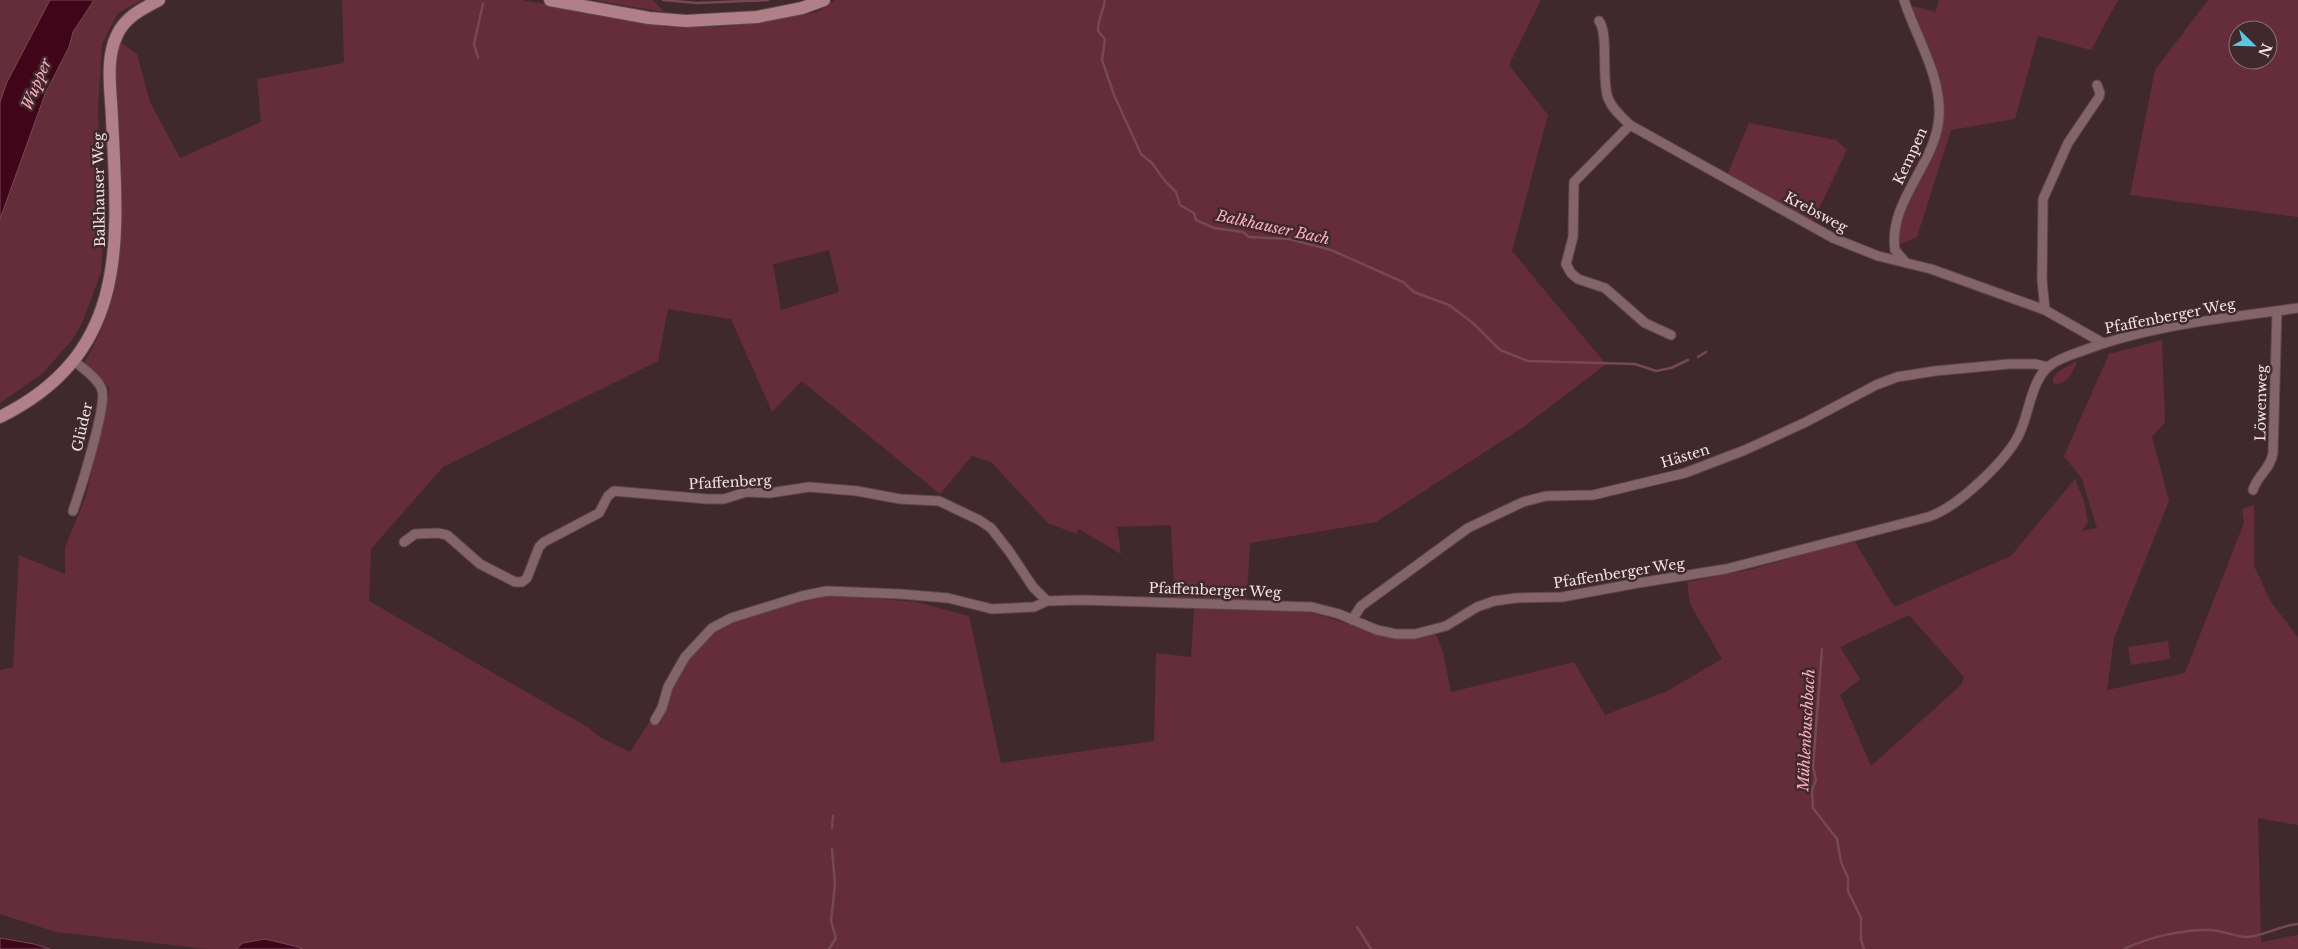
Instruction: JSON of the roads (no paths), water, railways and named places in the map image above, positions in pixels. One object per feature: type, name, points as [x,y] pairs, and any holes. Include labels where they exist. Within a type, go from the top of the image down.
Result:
[{"type":"main road","name":"Balkhauser Weg","points":[[0,417],[44,389],[73,360],[87,340],[102,309],[113,266],[116,222],[111,76],[113,45],[125,21],[140,10],[160,0]]},
{"type":"main road","points":[[550,0],[649,18],[686,21],[757,17],[802,8],[824,0]]},
{"type":"street","name":"Kempen","points":[[1904,0],[1931,74],[1939,110],[1935,138],[1905,199],[1897,224],[1895,250],[1906,263]]},
{"type":"street","name":"Krebsweg","points":[[1599,20],[1603,34],[1608,96],[1611,104],[1630,125],[1701,166],[1738,183],[1822,233],[1878,256],[1931,269],[2045,310],[2103,343]]},
{"type":"street","points":[[2045,310],[2042,280],[2043,199],[2068,143],[2099,97],[2100,93],[2097,85]]},
{"type":"street","points":[[1630,125],[1574,182],[1573,237],[1566,264],[1571,273],[1578,279],[1605,288],[1645,322],[1671,335]]},
{"type":"street","name":"Pfaffenberger Weg","points":[[655,720],[672,679],[685,657],[712,628],[731,618],[827,591],[935,597],[992,609],[1034,607],[1047,601],[1082,600],[1312,607],[1330,611],[1385,632],[1404,634],[1421,633],[1446,626],[1477,607],[1494,601],[1516,598],[1562,598],[1638,583],[1726,570],[1935,515],[1973,487],[2007,453],[2019,435],[2040,377],[2048,367],[2068,356],[2103,343],[2139,334],[2298,308]]},
{"type":"street","name":"Löwenweg","points":[[2253,490],[2274,453],[2277,311]]},
{"type":"street","name":"Glüder","points":[[73,360],[98,382],[103,397],[94,443],[73,511]]},
{"type":"street","name":"Hästen","points":[[1352,620],[1361,606],[1468,528],[1523,502],[1546,496],[1593,495],[1685,473],[1762,442],[1839,406],[1876,385],[1897,377],[1935,371],[2009,364],[2035,364],[2048,367]]},
{"type":"street","name":"Pfaffenberg","points":[[404,542],[415,534],[438,533],[447,535],[480,564],[515,582],[522,582],[528,578],[539,547],[544,542],[598,513],[608,496],[614,491],[706,500],[724,499],[746,492],[770,493],[809,487],[833,489],[900,499],[939,501],[980,520],[996,534],[1034,587],[1047,601]]},
{"type":"water","name":"Wupper","points":[[50,0],[94,0],[73,32],[69,47],[45,94],[0,219],[0,102],[7,82]]},
{"type":"water","points":[[0,938],[34,944],[50,949],[0,949]]},
{"type":"water","points":[[265,939],[303,949],[236,949],[243,943]]},
{"type":"waterway","points":[[663,0],[697,3],[768,0]]},
{"type":"waterway","name":"Balkhauser Bach","points":[[1105,0],[1098,31],[1105,39],[1102,60],[1114,95],[1141,154],[1152,163],[1176,192],[1180,205],[1194,213],[1196,220],[1214,228],[1243,232],[1249,237],[1289,239],[1331,250],[1403,282],[1414,292],[1449,305],[1473,323],[1500,350],[1528,361],[1635,364],[1656,371],[1671,368],[1688,360]]},
{"type":"waterway","points":[[478,58],[474,44],[483,4]]},
{"type":"waterway","name":"Balkhauser Bach","points":[[1698,357],[1706,352]]},
{"type":"waterway","name":"Mühlenbuschbach","points":[[1822,649],[1813,767],[1816,780],[1812,790],[1813,808],[1837,839],[1841,862],[1848,878],[1848,891],[1861,918],[1861,940],[1864,949]]},
{"type":"waterway","points":[[832,828],[833,816]]},
{"type":"waterway","points":[[829,949],[836,938],[831,921],[835,884],[832,849]]},
{"type":"waterway","points":[[2124,949],[2155,937],[2178,932],[2211,930],[2251,937],[2298,924]]},
{"type":"waterway","points":[[1357,927],[1371,949]]}]
